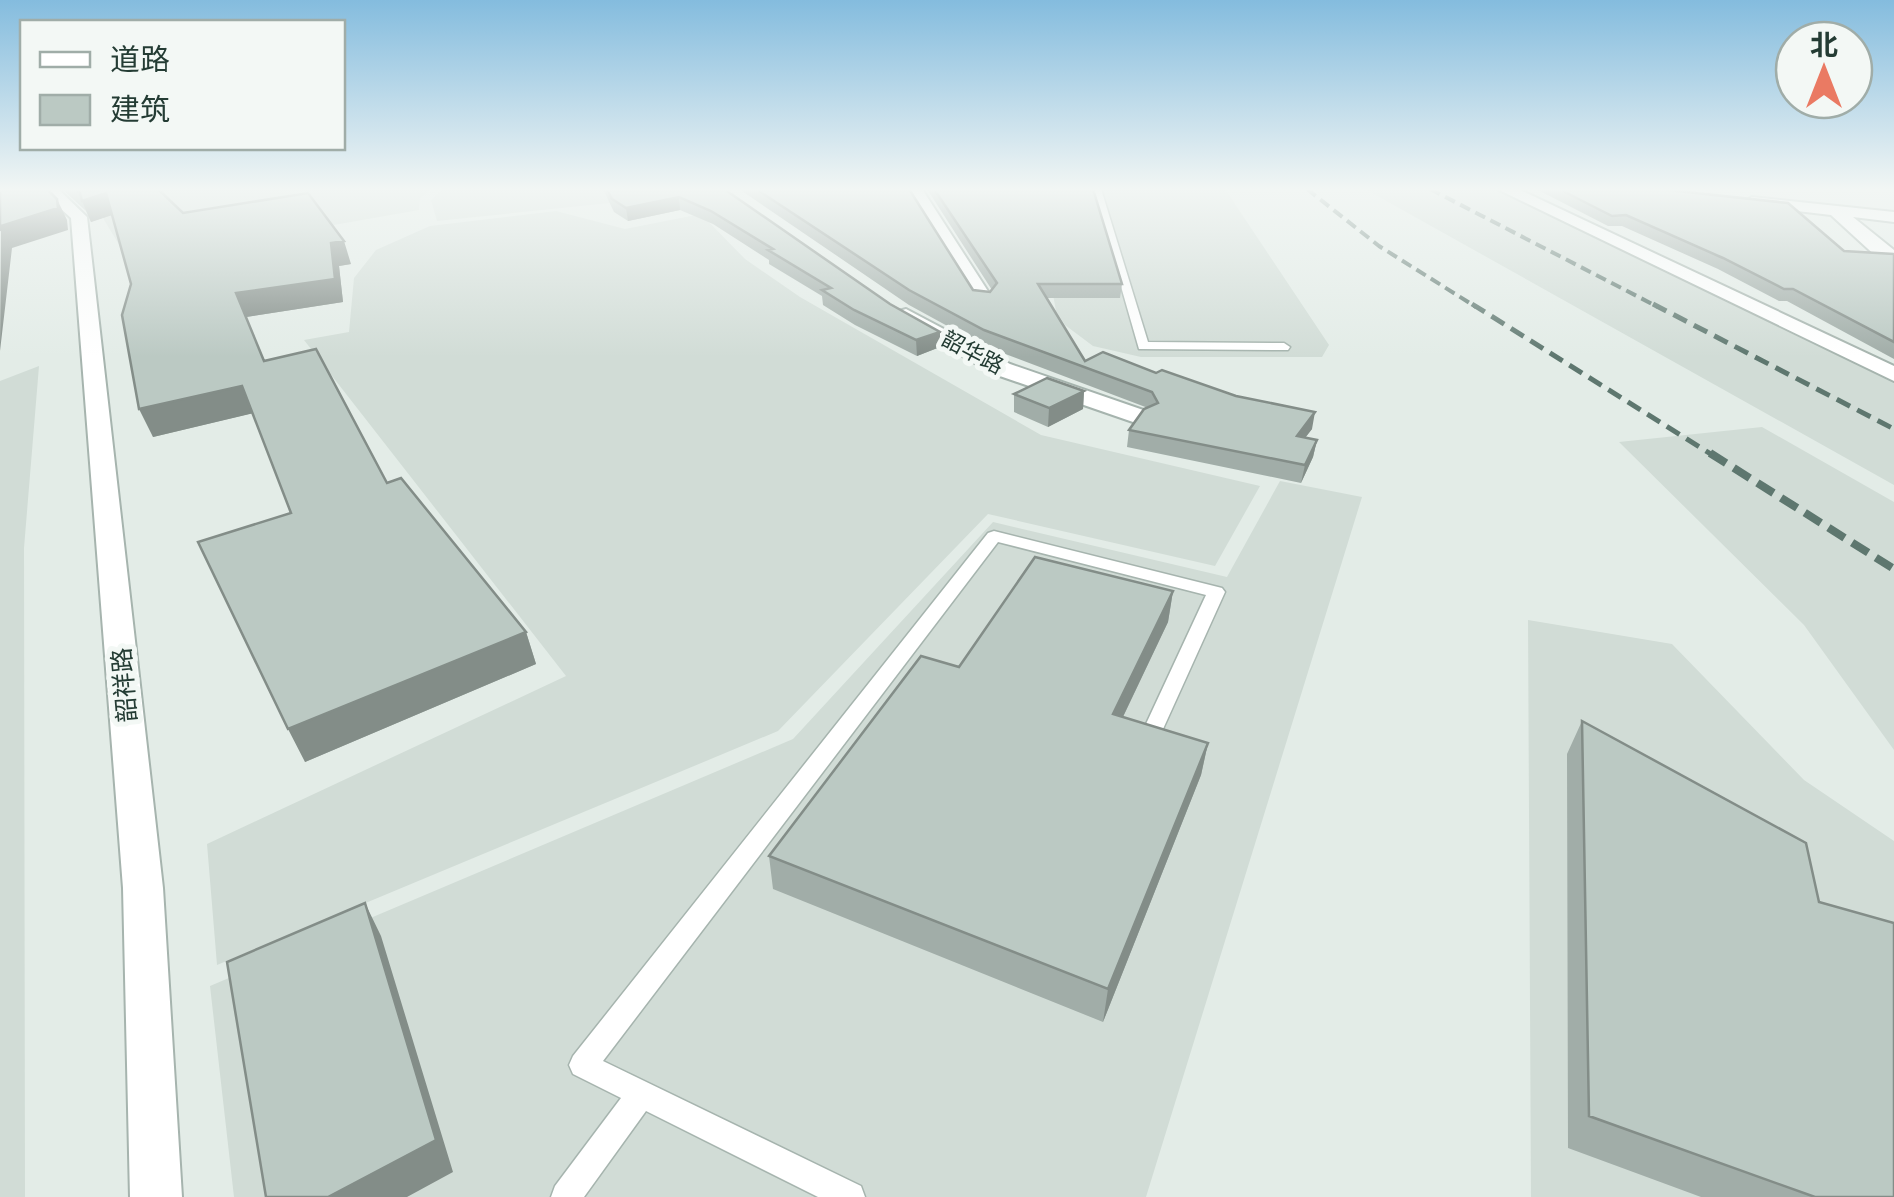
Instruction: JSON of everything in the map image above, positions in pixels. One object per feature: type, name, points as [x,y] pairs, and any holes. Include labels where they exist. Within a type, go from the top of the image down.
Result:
[{"type":"street","name":"韶祥路","points":[[82,245],[143,888],[156,1197]]},
{"type":"street","points":[[949,245],[983,298]]},
{"type":"street","points":[[1623,245],[1894,374]]},
{"type":"street","name":"韶华路","points":[[884,301],[1002,369],[1141,417]]},
{"type":"lane","points":[[1113,245],[1143,346],[1284,347]]},
{"type":"lane","points":[[850,1197],[583,1064],[994,536],[1216,592],[1156,724]]},
{"type":"lane","points":[[566,1197],[641,1094]]},
{"type":"shaded area","points":[[119,245],[221,245],[129,261]]},
{"type":"shaded area","points":[[388,245],[731,245],[800,297],[1041,435],[1260,486],[1215,566],[988,514],[778,731],[217,965],[207,844],[566,676],[304,340],[349,332],[354,278],[376,250]]},
{"type":"shaded area","points":[[1044,245],[1262,245],[1329,345],[1322,357],[1141,357],[1093,346],[1065,325],[1056,311]]},
{"type":"shaded area","points":[[1465,245],[1618,245],[1894,376],[1894,485]]},
{"type":"shaded area","points":[[39,366],[24,548],[25,1197],[0,1197],[0,381]]},
{"type":"shaded area","points":[[1762,427],[1894,502],[1894,750],[1804,625],[1619,442]]},
{"type":"shaded area","points":[[1280,481],[1362,497],[1146,1197],[234,1197],[210,986],[793,739],[993,522],[1227,577]]},
{"type":"shaded area","points":[[1528,620],[1672,644],[1804,780],[1894,841],[1894,1197],[1531,1197]]},
{"type":"building","points":[[120,245],[331,245],[335,279],[236,293],[264,361],[316,349],[387,483],[401,478],[526,632],[288,729],[198,542],[291,513],[242,386],[139,409],[122,315],[131,284]]},
{"type":"building","points":[[766,245],[805,245],[890,304],[940,332],[916,340],[854,310],[822,290],[831,288],[768,250],[773,249]]},
{"type":"building","points":[[841,245],[944,245],[973,290],[990,292],[997,283],[971,245],[1110,245],[1122,284],[1038,284],[1085,361],[1103,352],[1156,373],[1162,370],[1236,396],[1315,412],[1297,436],[1317,440],[1305,465],[1129,430],[1144,409],[1158,403],[1152,392],[984,330],[909,290]]},
{"type":"building","points":[[1693,245],[1837,245],[1844,251],[1894,254],[1894,342],[1793,289],[1784,289]]},
{"type":"building","points":[[1047,378],[1084,391],[1049,408],[1014,394]]},
{"type":"building","points":[[1035,557],[1173,591],[1113,714],[1208,743],[1108,989],[769,856],[921,656],[959,667]]},
{"type":"building","points":[[1582,721],[1806,843],[1819,902],[1894,923],[1894,1197],[1815,1197],[1589,1116]]},
{"type":"building","points":[[365,903],[436,1140],[328,1197],[266,1197],[227,962]]},
{"type":"railway","points":[[1378,245],[1476,307]]},
{"type":"railway","points":[[1538,245],[1658,307]]},
{"type":"railway","points":[[1472,304],[1714,456]]},
{"type":"railway","points":[[1653,304],[1894,429]]},
{"type":"railway","points":[[1710,453],[1894,569]]}]
